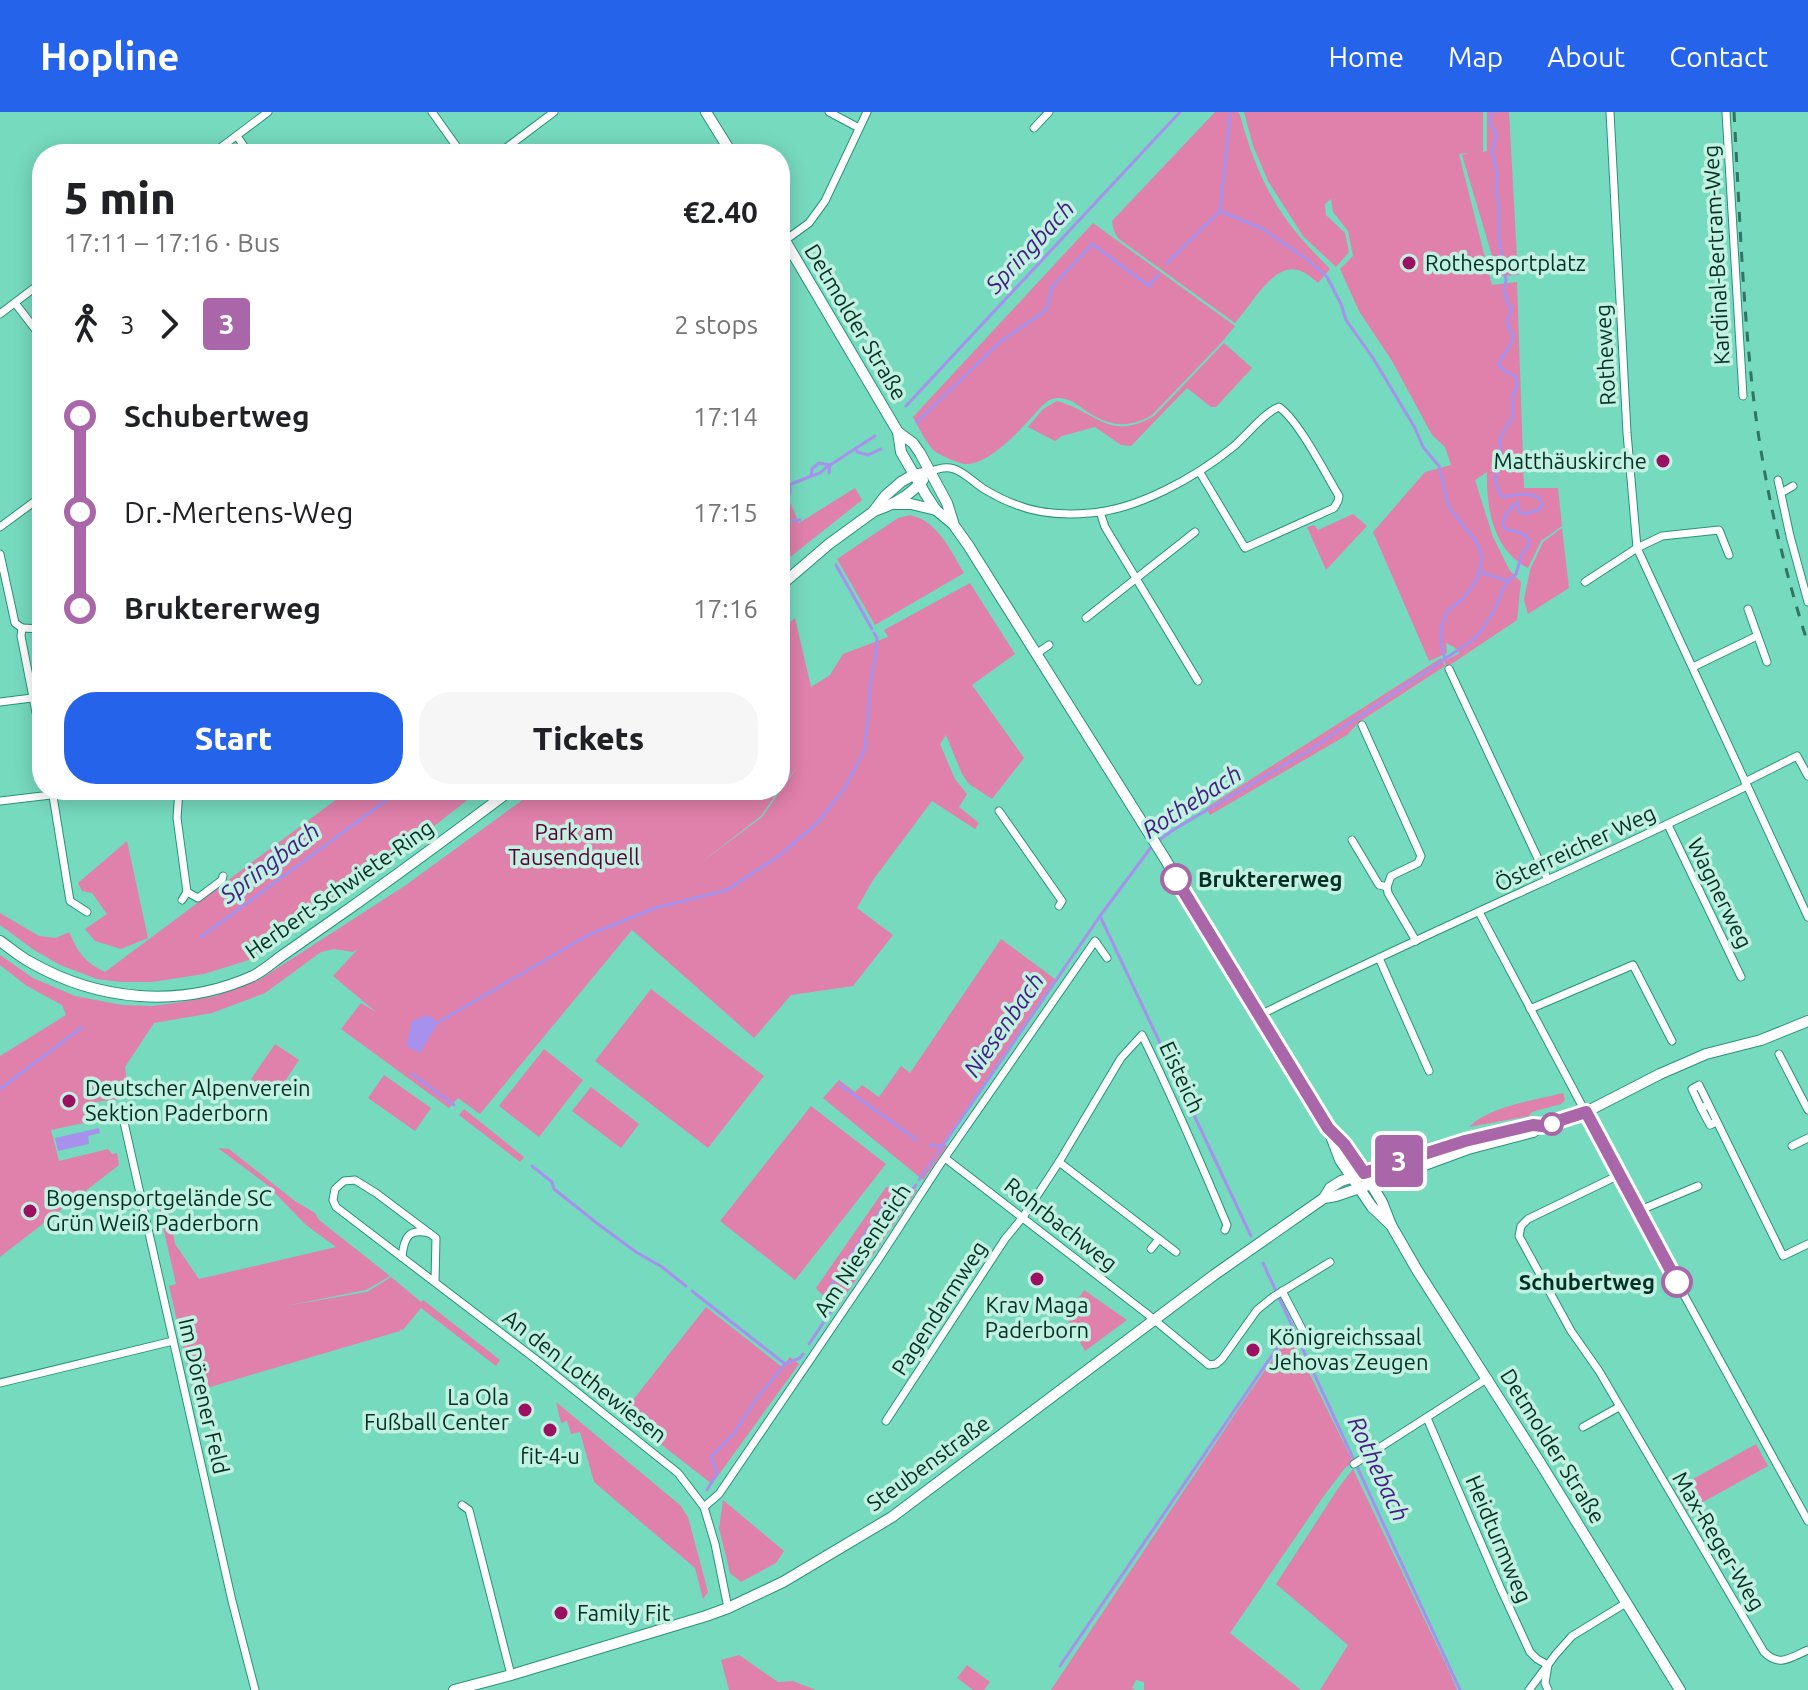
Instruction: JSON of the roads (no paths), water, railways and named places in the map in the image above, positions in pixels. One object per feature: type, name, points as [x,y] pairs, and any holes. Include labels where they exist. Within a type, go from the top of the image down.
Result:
[{"type":"main road","points":[[706,112],[726,144]]},
{"type":"main road","name":"Detmolder Straße","points":[[790,252],[898,432],[901,452],[916,479],[936,510],[953,524]]},
{"type":"main road","name":"Detmolder Straße","points":[[898,432],[913,443],[947,503],[953,524],[1260,1015],[1328,1128],[1340,1160],[1372,1207],[1391,1225]]},
{"type":"main road","points":[[873,512],[885,496],[930,472]]},
{"type":"main road","points":[[790,577],[873,512],[893,505],[910,494],[916,479]]},
{"type":"main road","points":[[893,505],[911,504],[936,510]]},
{"type":"main road","name":"Herbert-Schwiete-Ring","points":[[0,941],[27,961],[54,975],[104,991],[147,997],[216,989],[255,975],[498,800]]},
{"type":"main road","points":[[1359,1188],[1468,1149],[1533,1132],[1542,1126],[1586,1112],[1706,1054],[1761,1040],[1808,1021]]},
{"type":"main road","points":[[1351,1177],[1465,1141],[1533,1125],[1542,1126]]},
{"type":"main road","name":"Detmolder Straße","points":[[1328,1128],[1344,1144],[1371,1184],[1417,1270],[1488,1378],[1680,1690]]},
{"type":"main road","name":"Steubenstraße","points":[[454,1690],[728,1608],[783,1582],[892,1517],[1154,1320],[1324,1198],[1330,1188],[1351,1177]]},
{"type":"main road","name":"Steubenstraße","points":[[1324,1198],[1359,1188]]},
{"type":"street","points":[[226,144],[268,112]]},
{"type":"street","points":[[432,112],[455,144]]},
{"type":"street","points":[[511,144],[554,112]]},
{"type":"street","points":[[829,112],[859,128]]},
{"type":"street","points":[[790,234],[809,223],[825,201],[867,112]]},
{"type":"street","name":"Rotheweg","points":[[1610,112],[1627,433],[1637,548],[1808,917]]},
{"type":"street","name":"Kardinal-Bertram-Weg","points":[[1726,112],[1743,396]]},
{"type":"street","points":[[1034,128],[1044,114]]},
{"type":"street","points":[[237,136],[242,144]]},
{"type":"street","points":[[0,314],[32,290]]},
{"type":"street","points":[[15,303],[32,325]]},
{"type":"street","points":[[930,472],[953,468],[986,490],[1020,507],[1067,514],[1100,512],[1152,496],[1199,471],[1233,448],[1269,412],[1279,407],[1298,428],[1339,496],[1334,508],[1245,548],[1199,471]]},
{"type":"street","points":[[1778,480],[1804,572],[1808,602]]},
{"type":"street","points":[[1781,493],[1793,486]]},
{"type":"street","points":[[0,527],[32,503]]},
{"type":"street","points":[[1100,512],[1105,527],[1198,681]]},
{"type":"street","points":[[1585,582],[1637,548],[1662,536],[1719,530],[1729,555]]},
{"type":"street","points":[[1086,618],[1195,532]]},
{"type":"street","points":[[0,554],[15,623],[22,628],[32,628]]},
{"type":"street","points":[[1748,609],[1767,662]]},
{"type":"street","points":[[0,702],[32,698],[22,628]]},
{"type":"street","points":[[1693,667],[1757,636]]},
{"type":"street","points":[[1036,654],[1049,645]]},
{"type":"street","points":[[1449,669],[1548,880]]},
{"type":"street","points":[[1362,725],[1421,856],[1418,863],[1391,876],[1387,887],[1416,941]]},
{"type":"street","points":[[1746,784],[1797,756],[1808,776]]},
{"type":"street","name":"Österreicher Weg","points":[[1260,1015],[1668,825],[1746,784]]},
{"type":"street","points":[[0,801],[32,795]]},
{"type":"street","points":[[52,800],[70,901],[87,912]]},
{"type":"street","points":[[178,800],[177,818],[187,892],[182,900]]},
{"type":"street","points":[[999,811],[1062,901],[1059,906]]},
{"type":"street","name":"Wagnerweg","points":[[1668,825],[1741,977]]},
{"type":"street","points":[[1352,840],[1379,885],[1387,887]]},
{"type":"street","points":[[187,892],[198,898],[223,876]]},
{"type":"street","points":[[1479,912],[1808,1521]]},
{"type":"street","name":"Am Niesenteich","points":[[704,1507],[719,1494],[1095,941],[1107,958]]},
{"type":"street","points":[[1379,958],[1429,1071]]},
{"type":"street","points":[[1530,1009],[1633,965],[1672,1041]]},
{"type":"street","name":"Eisteich","points":[[1023,1217],[1121,1058],[1142,1035],[1209,1181],[1227,1225],[1225,1230]]},
{"type":"street","points":[[1779,1054],[1808,1110]]},
{"type":"street","points":[[1704,1106],[1716,1122],[1783,1256],[1808,1244]]},
{"type":"street","name":"Im Dörener Feld","points":[[116,1112],[123,1118],[255,1690]]},
{"type":"street","points":[[1792,1146],[1808,1138]]},
{"type":"street","name":"Rohrbachweg","points":[[945,1158],[1209,1365],[1222,1359],[1257,1310],[1282,1291]]},
{"type":"street","points":[[1059,1162],[1176,1252]]},
{"type":"street","name":"Max-Reger-Weg","points":[[1619,1175],[1528,1219],[1521,1226],[1519,1236],[1571,1331],[1599,1371],[1764,1652],[1775,1660],[1783,1661],[1808,1650]]},
{"type":"street","name":"An den Lothewiesen","points":[[432,1234],[355,1180],[344,1181],[335,1189],[333,1200],[336,1207],[678,1473],[704,1507]]},
{"type":"street","points":[[1638,1211],[1698,1186]]},
{"type":"street","name":"Pagendarmweg","points":[[886,1421],[1005,1239],[1023,1217]]},
{"type":"street","points":[[402,1257],[405,1239],[410,1234],[432,1234],[436,1238],[435,1281]]},
{"type":"street","points":[[1151,1249],[1159,1239]]},
{"type":"street","points":[[1303,1331],[1282,1291],[1330,1262]]},
{"type":"street","points":[[0,1383],[173,1341]]},
{"type":"street","points":[[1356,1462],[1488,1378]]},
{"type":"street","points":[[1583,1427],[1619,1407]]},
{"type":"street","name":"Heidturmweg","points":[[1427,1418],[1524,1640],[1530,1652],[1548,1665]]},
{"type":"street","points":[[462,1505],[469,1510],[511,1675]]},
{"type":"street","points":[[704,1507],[728,1608]]},
{"type":"street","points":[[1529,1690],[1572,1636],[1626,1603]]},
{"type":"street","points":[[1548,1665],[1545,1683],[1548,1690]]},
{"type":"waterway","name":"Springbach","points":[[906,406],[1180,112]]},
{"type":"waterway","name":"Rothebach","points":[[1158,841],[1308,751],[1470,642],[1478,635],[1508,581],[1516,574],[1522,553],[1529,545],[1528,537],[1508,530],[1503,520],[1517,502],[1518,511],[1523,514],[1542,506],[1540,498],[1532,495],[1503,497],[1495,479],[1501,462],[1500,438],[1512,418],[1513,394],[1517,387],[1516,377],[1499,365],[1511,344],[1512,333],[1508,327],[1511,307],[1504,291],[1506,280],[1499,241],[1497,173],[1492,151],[1497,135],[1489,121],[1493,112]]},
{"type":"waterway","points":[[1167,263],[1220,211],[1230,114]]},
{"type":"waterway","points":[[1220,211],[1263,229],[1327,277],[1346,320],[1373,358],[1423,447],[1439,466],[1448,506],[1475,540],[1482,555],[1475,583],[1445,616],[1441,631],[1445,659]]},
{"type":"waterway","points":[[917,422],[1000,342],[1046,310],[1052,287],[1092,244],[1149,286],[1158,275]]},
{"type":"waterway","name":"Springbach","points":[[790,485],[811,476],[812,469],[819,463],[830,465],[875,436]]},
{"type":"waterway","points":[[856,448],[857,452],[868,455],[881,449]]},
{"type":"waterway","name":"Springbach","points":[[829,473],[830,465]]},
{"type":"waterway","name":"Springbach","points":[[811,476],[828,466]]},
{"type":"waterway","name":"Springbach","points":[[790,488],[790,493]]},
{"type":"waterway","points":[[790,521],[800,520]]},
{"type":"waterway","points":[[836,565],[872,629]]},
{"type":"waterway","points":[[1479,572],[1508,581]]},
{"type":"waterway","points":[[437,1023],[588,935],[655,908],[727,890],[780,855],[818,822],[844,789],[865,749],[877,638],[874,633]]},
{"type":"waterway","name":"Springbach","points":[[201,937],[386,800]]},
{"type":"waterway","name":"Niesenbach","points":[[937,1154],[1100,916],[1152,846]]},
{"type":"waterway","name":"Rothebach","points":[[1101,918],[1251,1236]]},
{"type":"waterway","name":"Springbach","points":[[0,1089],[82,1027]]},
{"type":"waterway","points":[[412,1074],[454,1105]]},
{"type":"waterway","points":[[840,1085],[917,1140]]},
{"type":"waterway","points":[[929,1145],[941,1146]]},
{"type":"waterway","name":"Niesenbach","points":[[919,1180],[934,1159]]},
{"type":"waterway","points":[[532,1166],[552,1182],[554,1189],[598,1224],[686,1286]]},
{"type":"waterway","name":"Niesenbach","points":[[809,1344],[833,1308],[830,1287],[886,1202],[916,1185]]},
{"type":"waterway","name":"Rothebach","points":[[1263,1263],[1460,1690]]},
{"type":"waterway","points":[[692,1291],[785,1364]]},
{"type":"waterway","points":[[1060,1666],[1292,1326]]},
{"type":"waterway","name":"Niesenbach","points":[[707,1490],[717,1473],[711,1457],[735,1432],[756,1399],[785,1364],[803,1354]]},
{"type":"railway","points":[[1734,112],[1745,310],[1755,409],[1772,511],[1808,644]]},
{"type":"place","name":"Rothesportplatz","points":[[1409,263]]},
{"type":"place","name":"Matthäuskirche","points":[[1663,461]]},
{"type":"place","name":"Bruktererweg","points":[[1176,879]]},
{"type":"place","name":"Deutscher Alpenverein Sektion Paderborn","points":[[69,1101]]},
{"type":"place","name":"Bogensportgelände SC Grün Weiß Paderborn","points":[[30,1211]]},
{"type":"place","name":"Krav Maga Paderborn","points":[[1037,1279]]},
{"type":"place","name":"Schubertweg","points":[[1677,1282]]},
{"type":"place","name":"Königreichssaal Jehovas Zeugen","points":[[1253,1350]]},
{"type":"place","name":"La Ola Fußball Center","points":[[525,1410]]},
{"type":"place","name":"fit-4-u","points":[[550,1430]]},
{"type":"place","name":"Family Fit","points":[[561,1613]]},
{"type":"park label","name":"Park am Tausendquell","points":[[574,844]]}]
